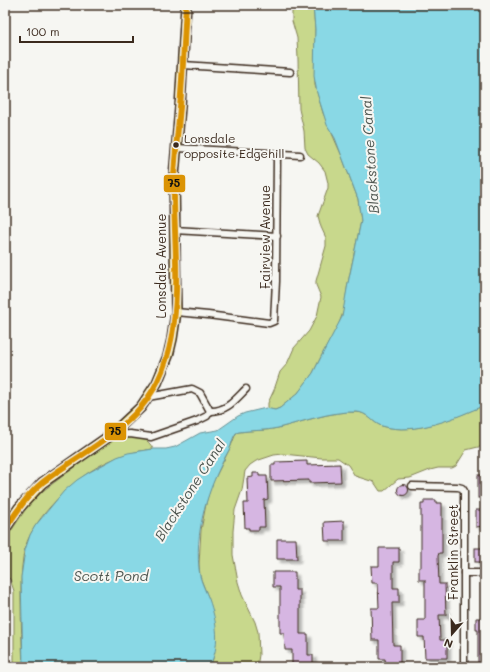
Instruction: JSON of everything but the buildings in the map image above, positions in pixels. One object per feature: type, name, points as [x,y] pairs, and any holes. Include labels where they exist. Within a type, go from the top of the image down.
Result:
[{"type":"main road","name":"Lonsdale Avenue","points":[[5,529],[19,508],[42,483],[111,435],[141,407],[162,375],[172,339],[176,312],[174,176],[183,65],[186,5]]},
{"type":"street","points":[[183,65],[290,72]]},
{"type":"street","points":[[177,148],[300,155]]},
{"type":"street","name":"Fairview Avenue","points":[[176,312],[269,323],[274,321],[276,281],[277,154]]},
{"type":"street","points":[[174,230],[276,236]]},
{"type":"street","points":[[148,397],[192,389],[200,394],[210,411]]},
{"type":"street","points":[[210,411],[218,412],[229,407],[246,389]]},
{"type":"street","points":[[111,435],[130,434],[151,437],[197,421],[207,416],[210,411]]},
{"type":"street","name":"Franklin Street","points":[[412,486],[462,488],[464,491],[464,667]]},
{"type":"street","points":[[464,573],[485,573]]},
{"type":"green space","points":[[292,5],[313,5],[315,29],[315,85],[323,113],[341,154],[358,199],[361,221],[344,310],[338,326],[313,373],[305,384],[298,393],[280,408],[275,410],[268,409],[268,403],[280,372],[287,364],[294,348],[309,331],[317,316],[321,297],[316,281],[326,246],[326,238],[318,216],[328,188],[328,183],[325,171],[319,163],[308,154],[305,148],[304,131],[299,109],[297,38],[292,21]]},
{"type":"green space","points":[[485,405],[485,447],[466,450],[456,466],[452,468],[438,468],[410,478],[398,479],[384,491],[380,491],[374,482],[355,476],[348,465],[338,458],[283,454],[274,455],[256,461],[250,465],[245,471],[242,490],[235,510],[233,555],[242,595],[255,622],[258,632],[259,655],[257,667],[209,667],[213,659],[208,597],[200,577],[199,564],[201,530],[207,499],[212,484],[236,433],[273,429],[327,415],[347,412],[360,412],[375,423],[382,426],[408,429],[448,420]]},
{"type":"green space","points":[[125,431],[142,437],[151,445],[153,449],[122,456],[109,461],[84,476],[72,485],[50,507],[28,539],[24,552],[21,576],[23,667],[14,667],[14,591],[10,579],[5,577],[5,540],[29,504],[44,490]]},
{"type":"water","name":"Scott Pond","points":[[313,5],[485,5],[485,405],[448,420],[408,429],[395,429],[382,426],[375,423],[360,412],[346,412],[327,415],[273,429],[236,433],[221,464],[209,495],[204,511],[199,543],[198,560],[200,576],[212,608],[216,625],[215,651],[209,667],[23,667],[21,577],[25,550],[35,526],[64,491],[77,480],[117,457],[128,453],[175,447],[200,433],[218,430],[245,413],[266,408],[275,410],[280,408],[298,393],[313,373],[342,317],[361,221],[358,199],[335,138],[327,125],[317,93],[314,76],[315,29]]},
{"type":"transit line","name":"75","points":[[5,529],[22,504],[37,487],[119,429],[141,407],[157,383],[167,356],[173,327],[176,296],[174,177],[181,94],[186,5]]},
{"type":"place","name":"Lonsdale opposite Edgehill","points":[[176,145]]},
{"type":"water label","name":"Blackstone Canal","points":[[370,155]]},
{"type":"water label","name":"Blackstone Canal","points":[[190,490]]}]
